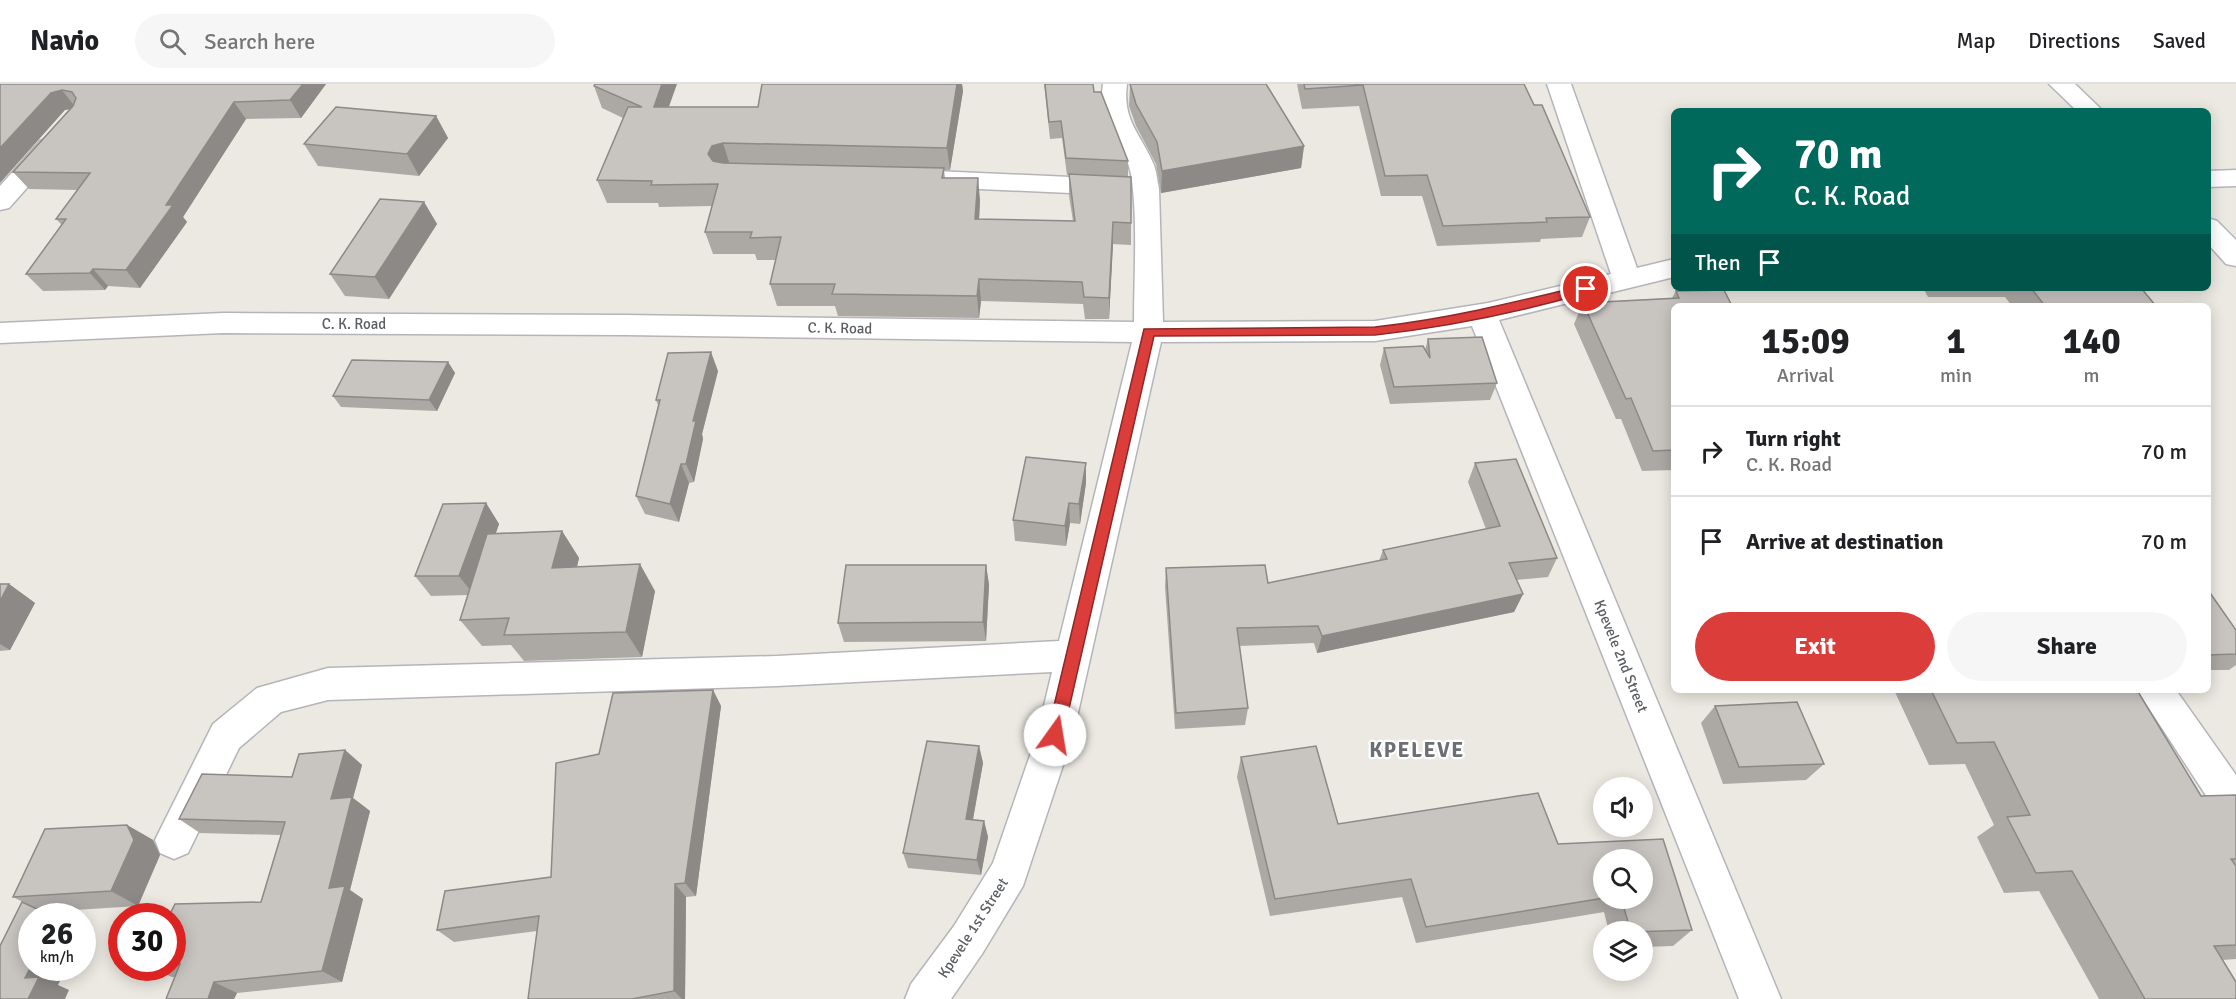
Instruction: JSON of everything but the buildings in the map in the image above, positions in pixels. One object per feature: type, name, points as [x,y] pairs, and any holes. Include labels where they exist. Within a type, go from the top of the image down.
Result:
[{"type":"street","name":"Kpevele 1st Street","points":[[926,999],[968,940],[1009,872],[1055,735],[1149,332],[1146,189],[1142,167],[1116,122],[1114,84]]},
{"type":"street","points":[[1559,84],[1628,279]]},
{"type":"street","points":[[2061,84],[2088,108]]},
{"type":"street","points":[[0,201],[69,125]]},
{"type":"street","points":[[2211,180],[2236,178]]},
{"type":"street","points":[[917,179],[1146,189]]},
{"type":"street","points":[[2211,230],[2236,257]]},
{"type":"street","name":"C. K. Road","points":[[0,333],[223,323],[625,325],[1149,332],[1375,331],[1482,314],[1671,269]]},
{"type":"street","name":"Kpevele 2nd Street","points":[[1482,314],[1760,999]]},
{"type":"street","points":[[174,840],[226,736],[270,699],[328,684],[777,671],[1073,656]]},
{"type":"street","points":[[2157,693],[2236,807]]},
{"type":"district","name":"KPELEVE","points":[[1417,750]]},
{"type":"route","points":[[1055,735],[1149,332],[1375,331],[1482,314],[1586,289]]}]
